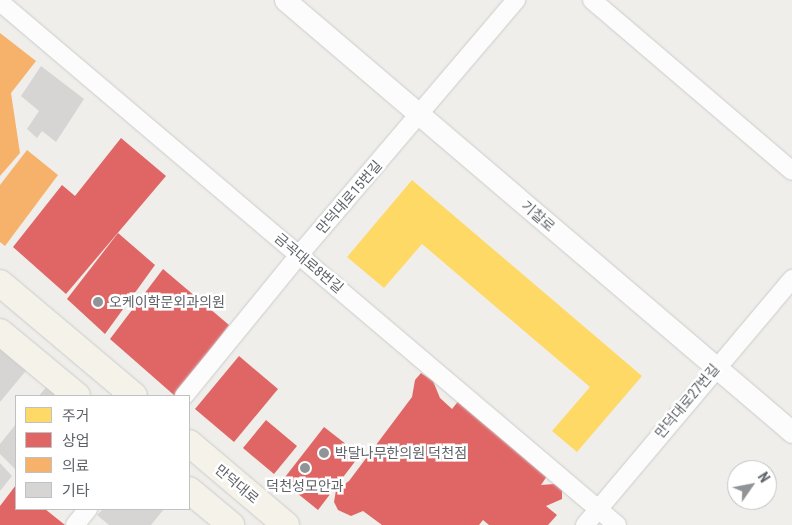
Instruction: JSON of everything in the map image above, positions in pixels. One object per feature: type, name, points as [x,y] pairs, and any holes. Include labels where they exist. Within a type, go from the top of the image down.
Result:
[{"type":"main road","points":[[0,284],[133,395]]},
{"type":"main road","points":[[0,332],[76,395]]},
{"type":"main road","name":"만덕대로","points":[[190,444],[286,525]]},
{"type":"main road","points":[[190,491],[231,525]]},
{"type":"street","name":"기찰로","points":[[285,0],[792,432]]},
{"type":"street","name":"만덕대로15번길","points":[[185,395],[299,255],[516,0]]},
{"type":"street","points":[[592,0],[792,172]]},
{"type":"street","name":"금곡대로8번길","points":[[0,2],[618,525]]},
{"type":"street","name":"만덕대로27번길","points":[[585,525],[715,368],[792,279]]},
{"type":"street","points":[[75,525],[87,510]]},
{"type":"building: 주거","points":[[412,180],[642,376],[577,452],[552,431],[590,387],[422,244],[384,288],[347,257]]},
{"type":"building: 상업","points":[[121,138],[166,176],[66,294],[13,247],[62,185],[75,196]]},
{"type":"building: 상업","points":[[118,233],[155,265],[105,334],[67,299]]},
{"type":"building: 상업","points":[[163,269],[229,325],[176,395],[110,339]]},
{"type":"building: 상업","points":[[239,356],[278,389],[234,442],[195,409]]},
{"type":"building: 상업","points":[[421,373],[433,381],[440,398],[452,409],[460,399],[549,473],[541,485],[554,484],[562,488],[562,499],[546,506],[557,515],[548,525],[489,525],[483,520],[479,525],[382,525],[363,511],[351,516],[338,510],[334,502],[336,490],[349,481],[412,397],[415,380]]},
{"type":"building: 상업","points":[[266,420],[297,446],[274,474],[243,448]]},
{"type":"building: 상업","points":[[324,427],[360,455],[318,510],[282,481]]},
{"type":"building: 상업","points":[[15,486],[15,510],[46,510],[65,525],[0,525],[0,506]]},
{"type":"building: 의료","points":[[0,33],[36,61],[11,93],[20,153],[0,176]]},
{"type":"building: 의료","points":[[27,150],[58,175],[5,246],[0,242],[0,185]]},
{"type":"building: 기타","points":[[41,66],[84,99],[56,142],[42,131],[37,138],[27,129],[39,111],[21,96]]},
{"type":"building: 기타","points":[[0,346],[29,367],[0,402]]},
{"type":"building: 기타","points":[[47,386],[60,395],[40,395]]},
{"type":"building: 기타","points":[[15,425],[15,469],[0,454],[0,444]]},
{"type":"building: 기타","points":[[0,463],[12,476],[0,491]]},
{"type":"building: 기타","points":[[102,510],[163,510],[151,525],[109,525],[97,515]]},
{"type":"place","name":"오케이학문외과의원","points":[[98,302]]},
{"type":"place","name":"박달나무한의원 덕천점","points":[[324,453]]},
{"type":"place","name":"덕천성모안과","points":[[305,468]]}]
